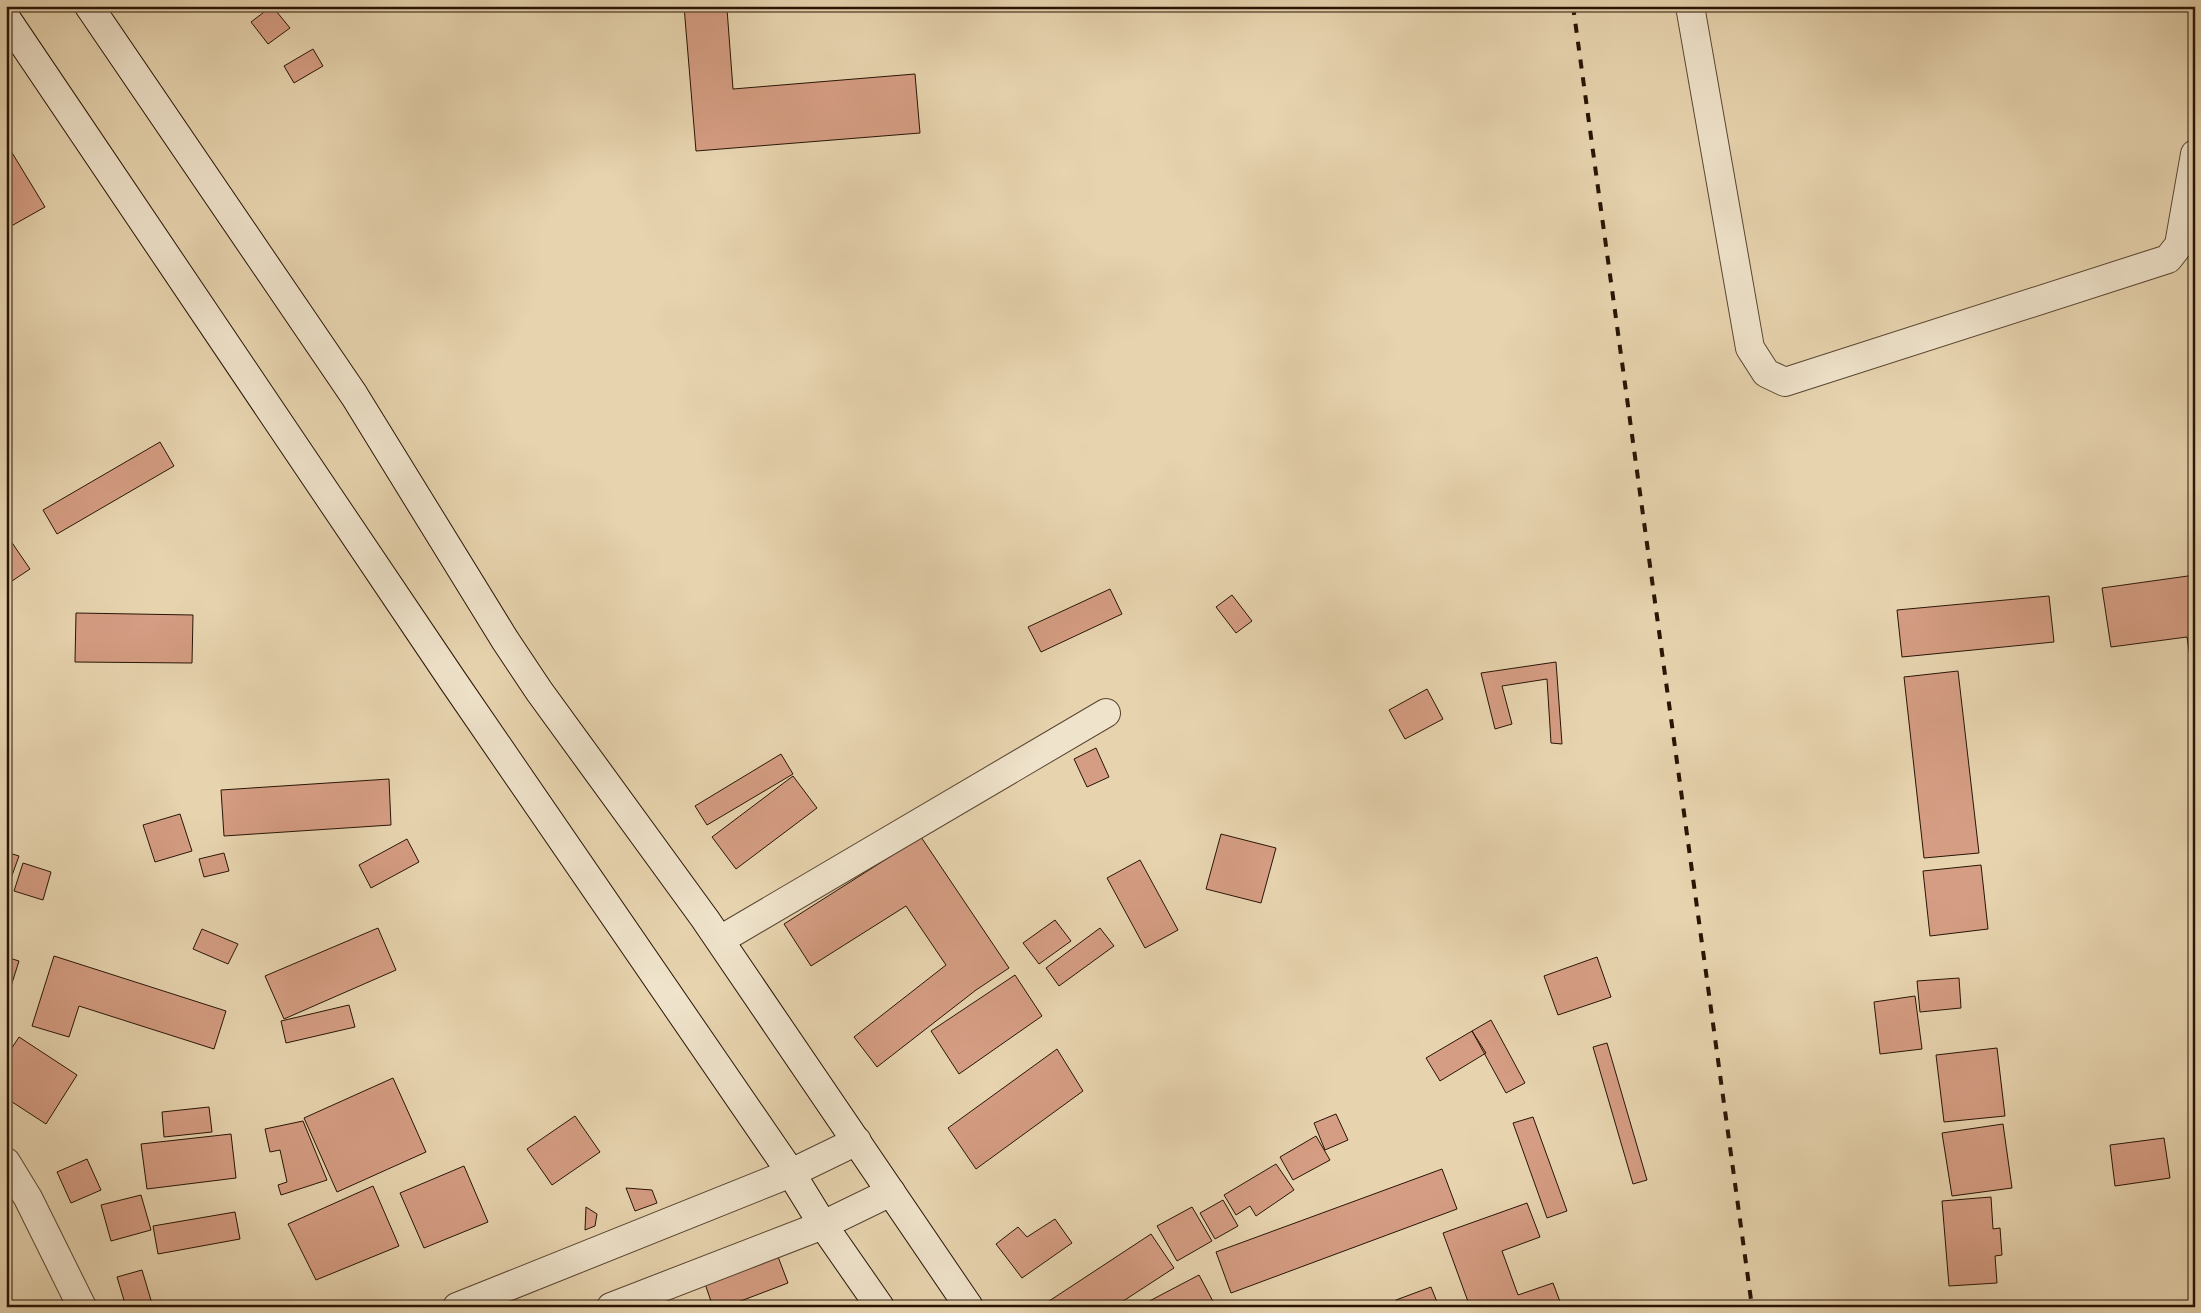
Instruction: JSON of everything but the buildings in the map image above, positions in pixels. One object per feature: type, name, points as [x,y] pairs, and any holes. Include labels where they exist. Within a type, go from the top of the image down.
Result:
[{"type":"main road","points":[[89,6],[354,395],[505,640],[539,691],[720,940],[969,1307]]},
{"type":"main road","points":[[1690,6],[1750,348],[1766,373],[1784,382],[2168,260],[2179,245],[2195,154]]},
{"type":"main road","points":[[6,18],[453,681],[791,1173],[823,1225],[880,1307]]},
{"type":"main road","points":[[720,940],[1106,714]]},
{"type":"main road","points":[[457,1307],[791,1173],[856,1141]]},
{"type":"main road","points":[[6,1162],[28,1198],[82,1307]]},
{"type":"main road","points":[[611,1307],[823,1225],[891,1192]]},
{"type":"railway","points":[[1573,6],[1752,1307]]}]
